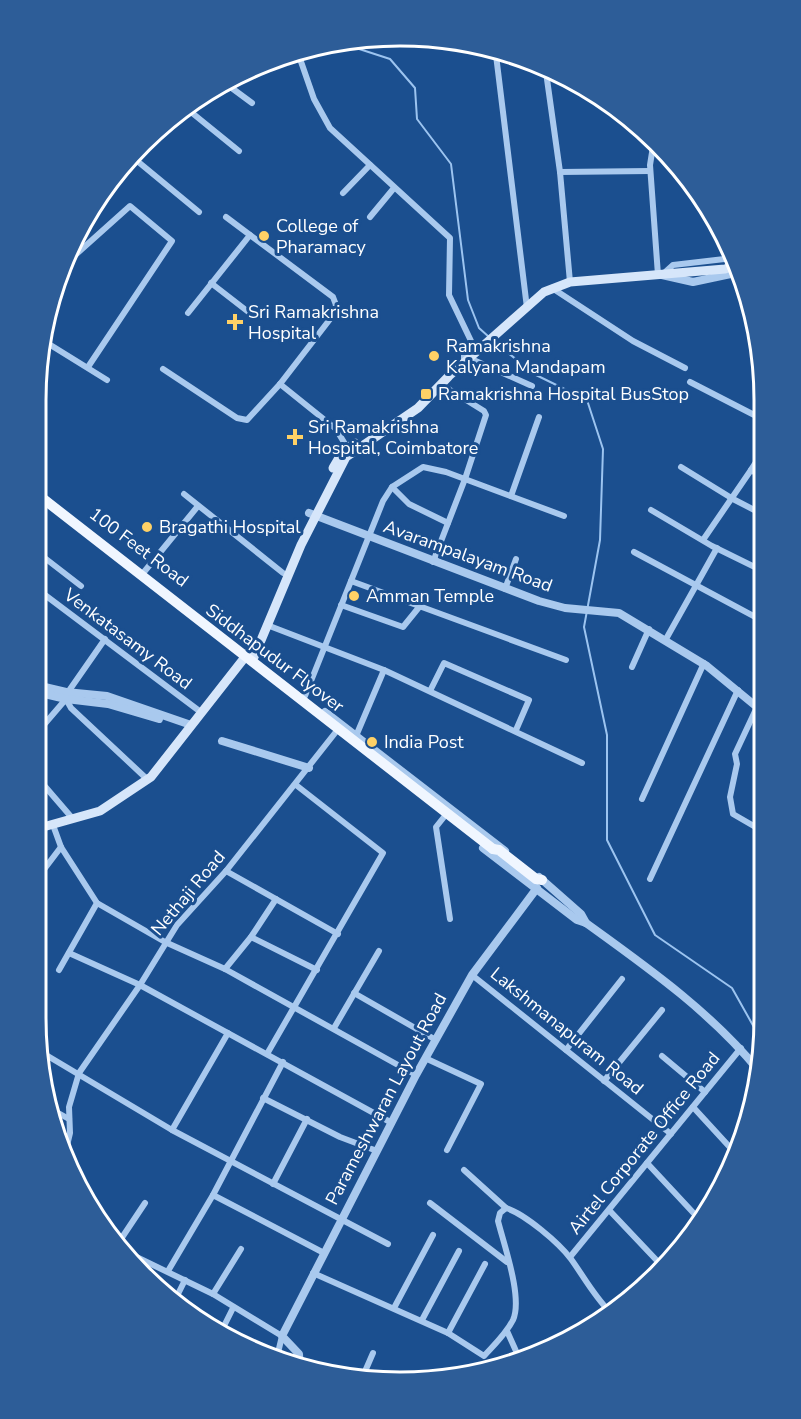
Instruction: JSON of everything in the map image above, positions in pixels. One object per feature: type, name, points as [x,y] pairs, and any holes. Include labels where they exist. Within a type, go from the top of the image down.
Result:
[{"type":"main road","points":[[348,450],[403,420],[449,376],[552,287],[570,282],[663,275],[728,266]]},
{"type":"main road","points":[[249,656],[283,573],[312,514],[348,450],[394,420],[440,380],[449,376]]},
{"type":"main road","points":[[46,505],[249,656]]},
{"type":"main road","name":"100 Feet Road","points":[[46,505],[144,572],[249,656]]},
{"type":"main road","name":"Siddhapudur Flyover","points":[[46,505],[493,849],[536,879],[539,884]]},
{"type":"main road","points":[[46,827],[100,811],[148,780],[249,656],[267,625],[312,514]]},
{"type":"main road","name":"Siddhapudur Flyover","points":[[512,863],[523,878]]},
{"type":"street","points":[[497,60],[527,308]]},
{"type":"street","points":[[301,61],[323,117],[330,128],[450,238],[449,295],[472,343],[464,354],[469,359],[532,386]]},
{"type":"street","points":[[547,78],[560,172],[570,282]]},
{"type":"street","points":[[233,89],[252,103]]},
{"type":"street","points":[[193,114],[239,151]]},
{"type":"street","points":[[651,150],[650,171],[663,275]]},
{"type":"street","points":[[139,162],[199,212]]},
{"type":"street","points":[[343,193],[370,165]]},
{"type":"street","points":[[560,172],[650,171]]},
{"type":"street","points":[[370,217],[394,188]]},
{"type":"street","points":[[80,251],[130,206],[172,241],[88,366]]},
{"type":"street","points":[[163,369],[237,418],[247,420],[280,384],[334,314],[336,305],[333,297],[226,217]]},
{"type":"street","points":[[188,313],[250,235]]},
{"type":"street","points":[[663,275],[673,266],[725,259]]},
{"type":"street","points":[[663,275],[693,282],[731,274]]},
{"type":"street","points":[[211,283],[251,314]]},
{"type":"street","points":[[552,287],[633,341],[685,368]]},
{"type":"street","points":[[51,344],[107,380]]},
{"type":"street","points":[[690,382],[754,415]]},
{"type":"street","points":[[280,384],[336,429],[348,450]]},
{"type":"street","points":[[433,562],[465,479],[486,415],[484,411],[442,385]]},
{"type":"street","points":[[511,496],[539,417]]},
{"type":"street","points":[[305,696],[383,501],[393,487],[423,467],[465,479],[564,516]]},
{"type":"street","points":[[681,467],[754,510]]},
{"type":"street","points":[[703,540],[754,467]]},
{"type":"street","points":[[393,487],[409,504],[448,523]]},
{"type":"street","points":[[184,494],[283,573]]},
{"type":"street","points":[[144,572],[198,506]]},
{"type":"street","points":[[651,510],[754,566]]},
{"type":"street","name":"Avarampalayam Road","points":[[312,514],[433,562],[565,608],[618,613],[704,663],[754,704]]},
{"type":"street","points":[[666,639],[717,548]]},
{"type":"street","points":[[634,552],[754,616]]},
{"type":"street","points":[[46,559],[81,586]]},
{"type":"street","points":[[505,588],[516,559]]},
{"type":"street","points":[[351,581],[566,660]]},
{"type":"street","name":"Venkatasamy Road","points":[[46,596],[202,713]]},
{"type":"street","points":[[342,605],[403,627],[420,606]]},
{"type":"street","points":[[267,625],[323,649],[384,670],[516,730],[582,763]]},
{"type":"street","points":[[632,667],[649,629]]},
{"type":"street","points":[[46,721],[105,639]]},
{"type":"street","points":[[249,656],[305,696],[444,817],[523,878],[539,884]]},
{"type":"street","points":[[249,656],[340,727],[356,736],[539,884],[581,914],[586,922],[637,960],[741,1048],[751,1061]]},
{"type":"street","points":[[430,691],[444,663],[529,700],[516,730]]},
{"type":"street","points":[[642,799],[704,663]]},
{"type":"street","points":[[356,736],[384,670]]},
{"type":"street","points":[[46,688],[189,727]]},
{"type":"street","points":[[650,879],[738,689]]},
{"type":"street","points":[[46,693],[66,695]]},
{"type":"street","points":[[66,695],[71,708],[148,780]]},
{"type":"street","points":[[754,721],[735,754],[737,764],[730,798],[733,814],[754,826]]},
{"type":"street","name":"Nethaji Road","points":[[68,1140],[69,1107],[79,1073],[140,985],[165,942],[296,785],[340,727]]},
{"type":"street","points":[[222,741],[248,751],[309,768]]},
{"type":"street","points":[[267,1054],[383,853],[296,785]]},
{"type":"street","points":[[46,788],[73,819]]},
{"type":"street","points":[[444,817],[436,827],[450,919]]},
{"type":"street","points":[[53,825],[61,847],[97,903],[165,942],[225,969],[296,1007],[416,1075]]},
{"type":"street","points":[[46,867],[61,847]]},
{"type":"street","points":[[226,871],[338,934]]},
{"type":"street","name":"Parameshwaran Layout Road","points":[[282,1336],[416,1075],[472,975],[539,884]]},
{"type":"street","points":[[225,969],[251,937],[276,899]]},
{"type":"street","points":[[59,970],[97,903]]},
{"type":"street","points":[[251,937],[317,970]]},
{"type":"street","points":[[334,1028],[379,951]]},
{"type":"street","points":[[69,953],[140,985],[392,1123]]},
{"type":"street","name":"Lakshmanapuram Road","points":[[472,975],[671,1134]]},
{"type":"street","points":[[566,1050],[622,979]]},
{"type":"street","points":[[354,993],[436,1040]]},
{"type":"street","points":[[604,1081],[662,1010]]},
{"type":"street","points":[[172,1130],[228,1033]]},
{"type":"street","name":"Airtel Corporate Office Road","points":[[570,1257],[741,1048]]},
{"type":"street","points":[[49,1056],[172,1130],[388,1244]]},
{"type":"street","points":[[662,1056],[705,1092]]},
{"type":"street","points":[[425,1058],[481,1084],[447,1150]]},
{"type":"street","points":[[168,1271],[213,1195],[282,1062]]},
{"type":"street","points":[[263,1098],[340,1137],[377,1151]]},
{"type":"street","points":[[693,1107],[730,1148]]},
{"type":"street","points":[[60,1114],[69,1119]]},
{"type":"street","points":[[273,1184],[307,1119]]},
{"type":"street","points":[[647,1163],[695,1215]]},
{"type":"street","points":[[464,1170],[506,1208],[519,1212],[570,1257],[605,1307]]},
{"type":"street","points":[[213,1195],[324,1253]]},
{"type":"street","points":[[122,1237],[145,1203]]},
{"type":"street","points":[[430,1203],[508,1262]]},
{"type":"street","points":[[313,1273],[422,1320],[448,1333],[484,1356],[507,1331],[514,1318],[517,1302],[498,1221],[500,1213],[506,1208]]},
{"type":"street","points":[[609,1210],[658,1261]]},
{"type":"street","points":[[394,1308],[433,1235]]},
{"type":"street","points":[[213,1294],[241,1249]]},
{"type":"street","points":[[422,1320],[459,1251]]},
{"type":"street","points":[[140,1258],[213,1294],[282,1336],[299,1353],[299,1357]]},
{"type":"street","points":[[448,1333],[485,1264]]},
{"type":"street","points":[[178,1294],[185,1280]]},
{"type":"street","points":[[224,1326],[233,1308]]},
{"type":"street","points":[[507,1331],[517,1353]]},
{"type":"street","points":[[278,1351],[282,1336]]},
{"type":"street","points":[[365,1370],[373,1353]]},
{"type":"waterway","points":[[360,49],[390,59],[415,88],[417,119],[451,164],[468,300],[479,328],[489,337]]},
{"type":"waterway","points":[[493,341],[536,375],[587,400],[603,449],[600,540],[584,627],[607,735],[607,840],[655,935],[732,988],[754,1027]]},
{"type":"place","name":"College of Pharamacy","points":[[264,236]]},
{"type":"place","name":"Sri Ramakrishna Hospital","points":[[235,322]]},
{"type":"place","name":"Ramakrishna Kalyana Mandapam","points":[[434,356]]},
{"type":"place","name":"Ramakrishna Hospital BusStop","points":[[426,394]]},
{"type":"place","name":"Sri Ramakrishna Hospital, Coimbatore","points":[[295,437]]},
{"type":"place","name":"Bragathi Hospital","points":[[147,527]]},
{"type":"place","name":"Amman Temple","points":[[354,596]]},
{"type":"place","name":"India Post","points":[[372,742]]}]
